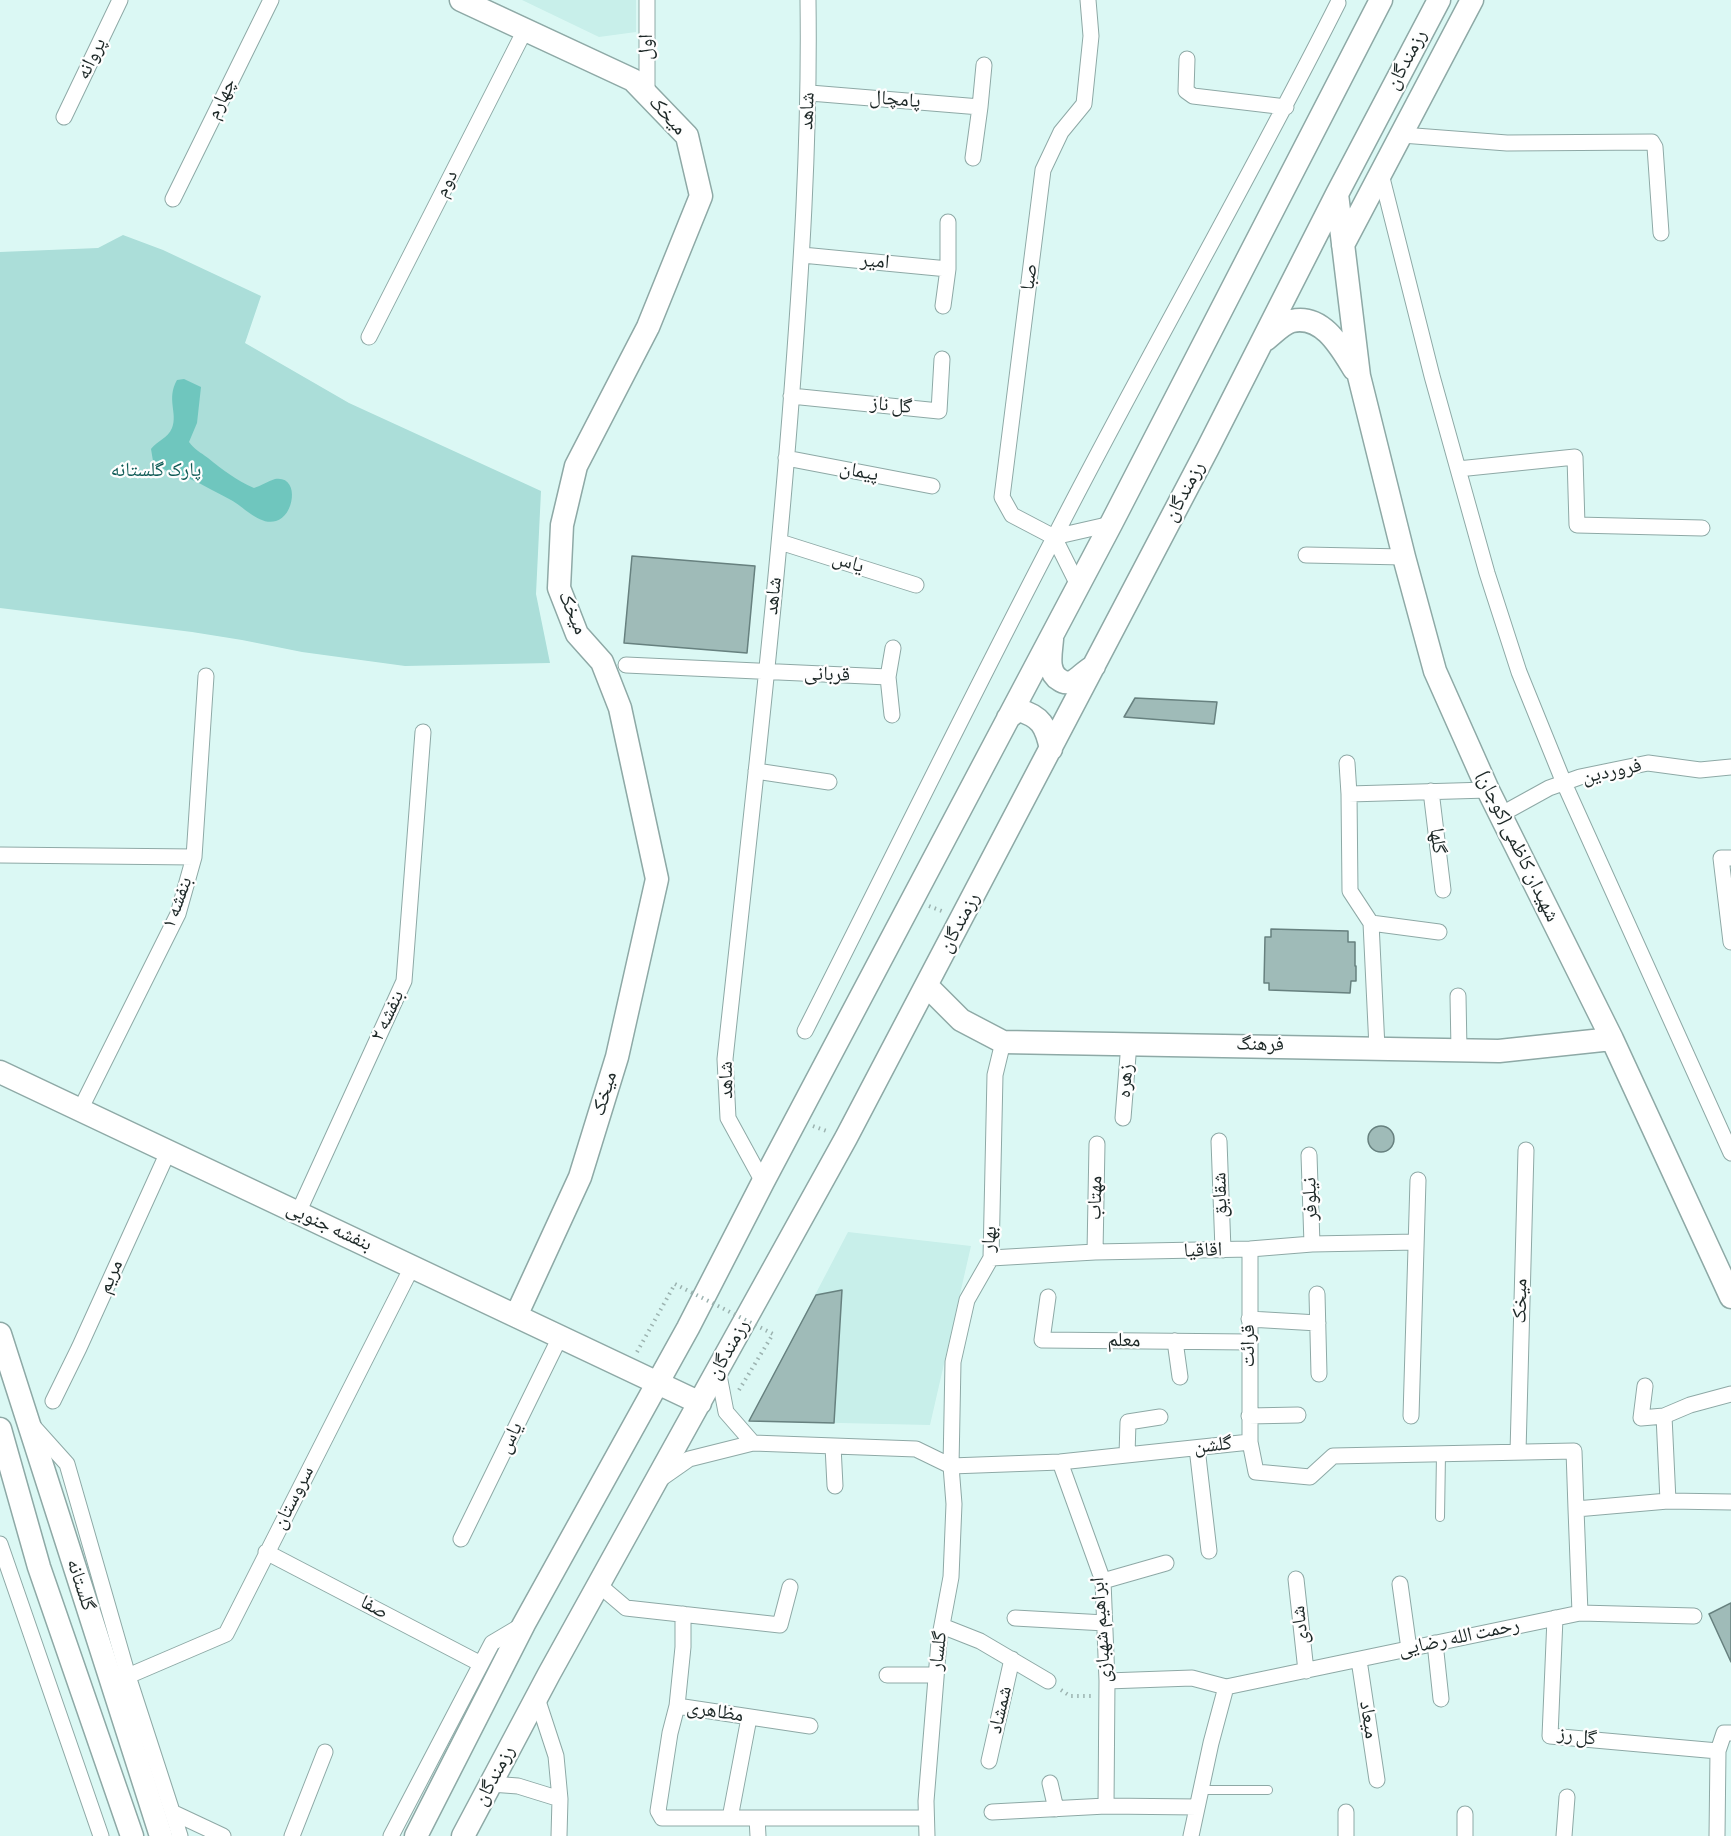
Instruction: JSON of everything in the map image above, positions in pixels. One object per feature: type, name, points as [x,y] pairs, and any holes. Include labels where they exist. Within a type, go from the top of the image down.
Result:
[{"type":"main road","name":"میخک","points":[[460,0],[633,80],[687,136],[701,196],[648,327],[576,466],[562,525],[559,588],[577,634],[602,662],[620,708],[657,879],[617,1057],[580,1177],[516,1316]]},
{"type":"main road","points":[[416,1836],[524,1624],[688,1328],[1111,524],[1381,0]]},
{"type":"main road","name":"رزمندگان","points":[[464,1836],[537,1698],[846,1138],[927,986],[1264,340],[1336,194],[1439,0]]},
{"type":"main road","points":[[1343,245],[1472,0]]},
{"type":"main road","points":[[1336,194],[1359,376]]},
{"type":"main road","points":[[1264,340],[1292,321],[1313,322],[1335,339],[1359,376]]},
{"type":"main road","name":"شهیدان کاظمی (کوجان)","points":[[1359,376],[1435,671],[1488,790],[1612,1039],[1731,1295]]},
{"type":"main road","points":[[1052,635],[1051,670],[1057,679],[1064,682],[1073,681],[1095,664]]},
{"type":"main road","points":[[1008,718],[1018,710],[1040,720],[1048,734],[1051,749]]},
{"type":"main road","name":"فرهنگ","points":[[927,986],[961,1020],[1003,1042],[1499,1051],[1612,1039]]},
{"type":"main road","name":"بنفشه جنوبی","points":[[0,1072],[700,1403]]},
{"type":"main road","name":"گلستانه","points":[[0,1334],[161,1836]]},
{"type":"main road","name":"گلستانه","points":[[0,1429],[39,1568],[132,1836]]},
{"type":"street","name":"پروانه","points":[[64,117],[120,0]]},
{"type":"street","name":"چهارم","points":[[173,199],[271,0]]},
{"type":"street","name":"اول","points":[[647,0],[647,93]]},
{"type":"street","name":"شاهد","points":[[763,1182],[728,1118],[726,1059],[780,542],[802,255],[810,93],[808,0]]},
{"type":"street","name":"صبا","points":[[1054,537],[1012,515],[1002,497],[1043,170],[1060,132],[1084,104],[1091,36],[1088,0]]},
{"type":"street","points":[[805,1031],[1054,537],[1286,106],[1338,3]]},
{"type":"street","name":"دوم","points":[[369,337],[525,30]]},
{"type":"street","points":[[1187,59],[1186,91],[1193,96],[1286,106]]},
{"type":"street","points":[[973,158],[984,65]]},
{"type":"street","name":"پامچال","points":[[810,93],[980,107]]},
{"type":"street","points":[[1402,135],[1508,143],[1652,142],[1655,147],[1661,233]]},
{"type":"street","points":[[1381,174],[1458,469],[1487,573],[1519,672],[1564,783],[1729,1144]]},
{"type":"street","points":[[943,306],[948,269],[948,222]]},
{"type":"street","name":"امیر","points":[[802,255],[948,269]]},
{"type":"street","name":"گل ناز","points":[[791,396],[939,411],[942,359]]},
{"type":"street","points":[[1458,469],[1575,457],[1577,525],[1702,528]]},
{"type":"street","name":"پیمان","points":[[786,458],[932,486]]},
{"type":"street","points":[[1054,537],[1111,524]]},
{"type":"street","points":[[1054,537],[1078,585]]},
{"type":"street","name":"یاس","points":[[780,542],[916,585]]},
{"type":"street","points":[[1306,555],[1404,557]]},
{"type":"street","points":[[892,715],[888,677],[893,648]]},
{"type":"street","name":"قربانی","points":[[626,665],[888,677]]},
{"type":"street","name":"بنفشه ۱","points":[[80,1110],[178,914],[194,857],[206,676]]},
{"type":"street","name":"بنفشه ۲","points":[[298,1213],[404,981],[423,732]]},
{"type":"street","points":[[1347,763],[1350,891],[1371,923],[1377,1048]]},
{"type":"street","name":"فروردین","points":[[1500,815],[1549,788],[1580,777],[1648,763],[1700,770],[1731,767]]},
{"type":"street","points":[[756,771],[829,782]]},
{"type":"street","points":[[1349,794],[1488,790]]},
{"type":"street","name":"گلها","points":[[1431,791],[1443,890]]},
{"type":"street","points":[[0,855],[194,857]]},
{"type":"street","points":[[1731,858],[1721,858],[1731,942]]},
{"type":"street","points":[[1371,923],[1439,932]]},
{"type":"street","points":[[1458,996],[1459,1050]]},
{"type":"street","name":"بهار","points":[[951,1466],[953,1362],[967,1300],[991,1257],[995,1075],[1003,1042]]},
{"type":"street","name":"زهره","points":[[1123,1118],[1129,1043]]},
{"type":"street","name":"شقایق","points":[[1219,1141],[1223,1250]]},
{"type":"street","name":"مهتاب","points":[[1095,1252],[1097,1144]]},
{"type":"street","name":"میخک","points":[[1518,1452],[1526,1150]]},
{"type":"street","name":"مریم","points":[[53,1401],[168,1152]]},
{"type":"street","name":"نیلوفر","points":[[1309,1155],[1312,1244]]},
{"type":"street","points":[[1411,1416],[1418,1180]]},
{"type":"street","name":"اقاقیا","points":[[991,1257],[1416,1242]]},
{"type":"street","name":"قرائت","points":[[1250,1249],[1250,1442]]},
{"type":"street","name":"سروستان","points":[[128,1676],[226,1634],[412,1267]]},
{"type":"street","points":[[1317,1294],[1319,1374]]},
{"type":"street","name":"معلم","points":[[1048,1297],[1042,1340],[1249,1342]]},
{"type":"street","points":[[1249,1319],[1318,1323]]},
{"type":"street","name":"یاس","points":[[461,1539],[560,1337]]},
{"type":"street","points":[[1175,1341],[1180,1377]]},
{"type":"street","points":[[718,1370],[726,1412],[753,1443]]},
{"type":"street","points":[[1645,1386],[1641,1418],[1664,1416],[1690,1405],[1731,1394]]},
{"type":"street","points":[[1249,1416],[1298,1415]]},
{"type":"street","points":[[1664,1416],[1668,1501]]},
{"type":"street","points":[[1127,1455],[1128,1422],[1160,1417]]},
{"type":"street","points":[[27,1419],[66,1464],[128,1676],[180,1836]]},
{"type":"street","name":"گلشن","points":[[656,1483],[689,1459],[753,1443],[916,1449],[951,1466],[1059,1462],[1250,1442],[1256,1472],[1310,1477],[1333,1456],[1574,1451],[1576,1509]]},
{"type":"street","points":[[833,1446],[835,1486]]},
{"type":"street","points":[[1197,1448],[1209,1551]]},
{"type":"street","name":"ابراهیم شهبازی","points":[[1059,1462],[1103,1581],[1107,1681],[1106,1806]]},
{"type":"street","name":"گلسار","points":[[927,1836],[926,1818],[936,1675],[951,1577],[954,1504],[951,1466]]},
{"type":"street","points":[[1580,1613],[1576,1509],[1668,1501],[1731,1502]]},
{"type":"street","points":[[0,1544],[100,1836]]},
{"type":"street","name":"صفا","points":[[267,1552],[481,1664]]},
{"type":"street","points":[[1103,1581],[1166,1563]]},
{"type":"street","name":"شادی","points":[[1296,1579],[1306,1671]]},
{"type":"street","points":[[1400,1584],[1409,1649]]},
{"type":"street","points":[[599,1585],[626,1608],[780,1625],[790,1587]]},
{"type":"street","name":"رحمت الله رضایی","points":[[1107,1681],[1192,1678],[1226,1687],[1580,1613],[1694,1617]]},
{"type":"street","name":"مظاهری","points":[[683,1614],[683,1647],[677,1706],[810,1726]]},
{"type":"street","points":[[1015,1618],[1105,1623]]},
{"type":"street","name":"گل رز","points":[[1555,1618],[1550,1736],[1718,1751]]},
{"type":"street","points":[[391,1836],[492,1642],[524,1624]]},
{"type":"street","name":"شمشاد","points":[[942,1626],[980,1641],[1048,1681]]},
{"type":"street","points":[[1435,1643],[1441,1699]]},
{"type":"street","name":"شمشاد","points":[[989,1761],[1012,1659]]},
{"type":"street","name":"میعاد","points":[[1359,1660],[1377,1780]]},
{"type":"street","points":[[887,1675],[936,1675]]},
{"type":"street","points":[[1191,1836],[1226,1687]]},
{"type":"street","points":[[537,1698],[556,1756],[560,1798],[559,1836]]},
{"type":"street","points":[[677,1706],[670,1733],[658,1811],[662,1818],[926,1818]]},
{"type":"street","points":[[730,1818],[749,1718]]},
{"type":"street","points":[[1717,1836],[1718,1751],[1724,1733],[1731,1733]]},
{"type":"street","points":[[292,1836],[325,1752]]},
{"type":"street","points":[[1050,1783],[1056,1809]]},
{"type":"street","points":[[491,1784],[518,1786],[560,1798]]},
{"type":"street","points":[[1564,1836],[1567,1797]]},
{"type":"street","points":[[992,1812],[1106,1806],[1197,1808]]},
{"type":"street","points":[[1346,1812],[1346,1836]]},
{"type":"street","points":[[174,1813],[223,1836]]},
{"type":"street","points":[[1465,1836],[1466,1814]]},
{"type":"street","points":[[757,1818],[758,1836]]},
{"type":"lane","points":[[1440,1517],[1441,1454]]},
{"type":"lane","points":[[1201,1790],[1268,1791]]},
{"type":"path","points":[[912,900],[962,918]]},
{"type":"path","points":[[796,1119],[846,1138]]},
{"type":"path","points":[[627,1368],[675,1284],[773,1334],[726,1412]]},
{"type":"path","points":[[1048,1681],[1070,1696],[1107,1697]]},
{"type":"shaded area","points":[[522,0],[636,0],[636,32],[599,37]]},
{"type":"shaded area","points":[[184,379],[201,387],[197,423],[189,442],[224,471],[254,488],[275,479],[283,479],[288,483],[291,489],[291,504],[282,518],[270,522],[264,521],[231,500],[195,481],[165,470],[153,461],[151,449],[172,428],[174,387],[177,380]]},
{"type":"shaded area","points":[[848,1232],[971,1246],[930,1425],[749,1421]]},
{"type":"green space","name":"پارک گلستانه","points":[[123,235],[163,250],[261,296],[245,343],[349,403],[541,491],[536,594],[550,663],[405,666],[302,652],[192,632],[0,608],[0,252],[98,248]]},
{"type":"building","points":[[632,556],[755,566],[747,653],[624,643]]},
{"type":"building","points":[[1135,698],[1217,702],[1214,724],[1124,717]]},
{"type":"building","points":[[1271,929],[1348,931],[1348,942],[1355,942],[1356,966],[1356,981],[1351,981],[1350,993],[1269,990],[1269,983],[1264,983],[1265,937],[1271,937]]},
{"type":"building","points":[[1381,1126],[1390,1130],[1394,1139],[1390,1148],[1381,1152],[1372,1148],[1368,1139],[1372,1130]]},
{"type":"building","points":[[842,1290],[834,1423],[749,1421],[816,1295]]},
{"type":"building","points":[[1731,1603],[1731,1662],[1709,1614]]}]
